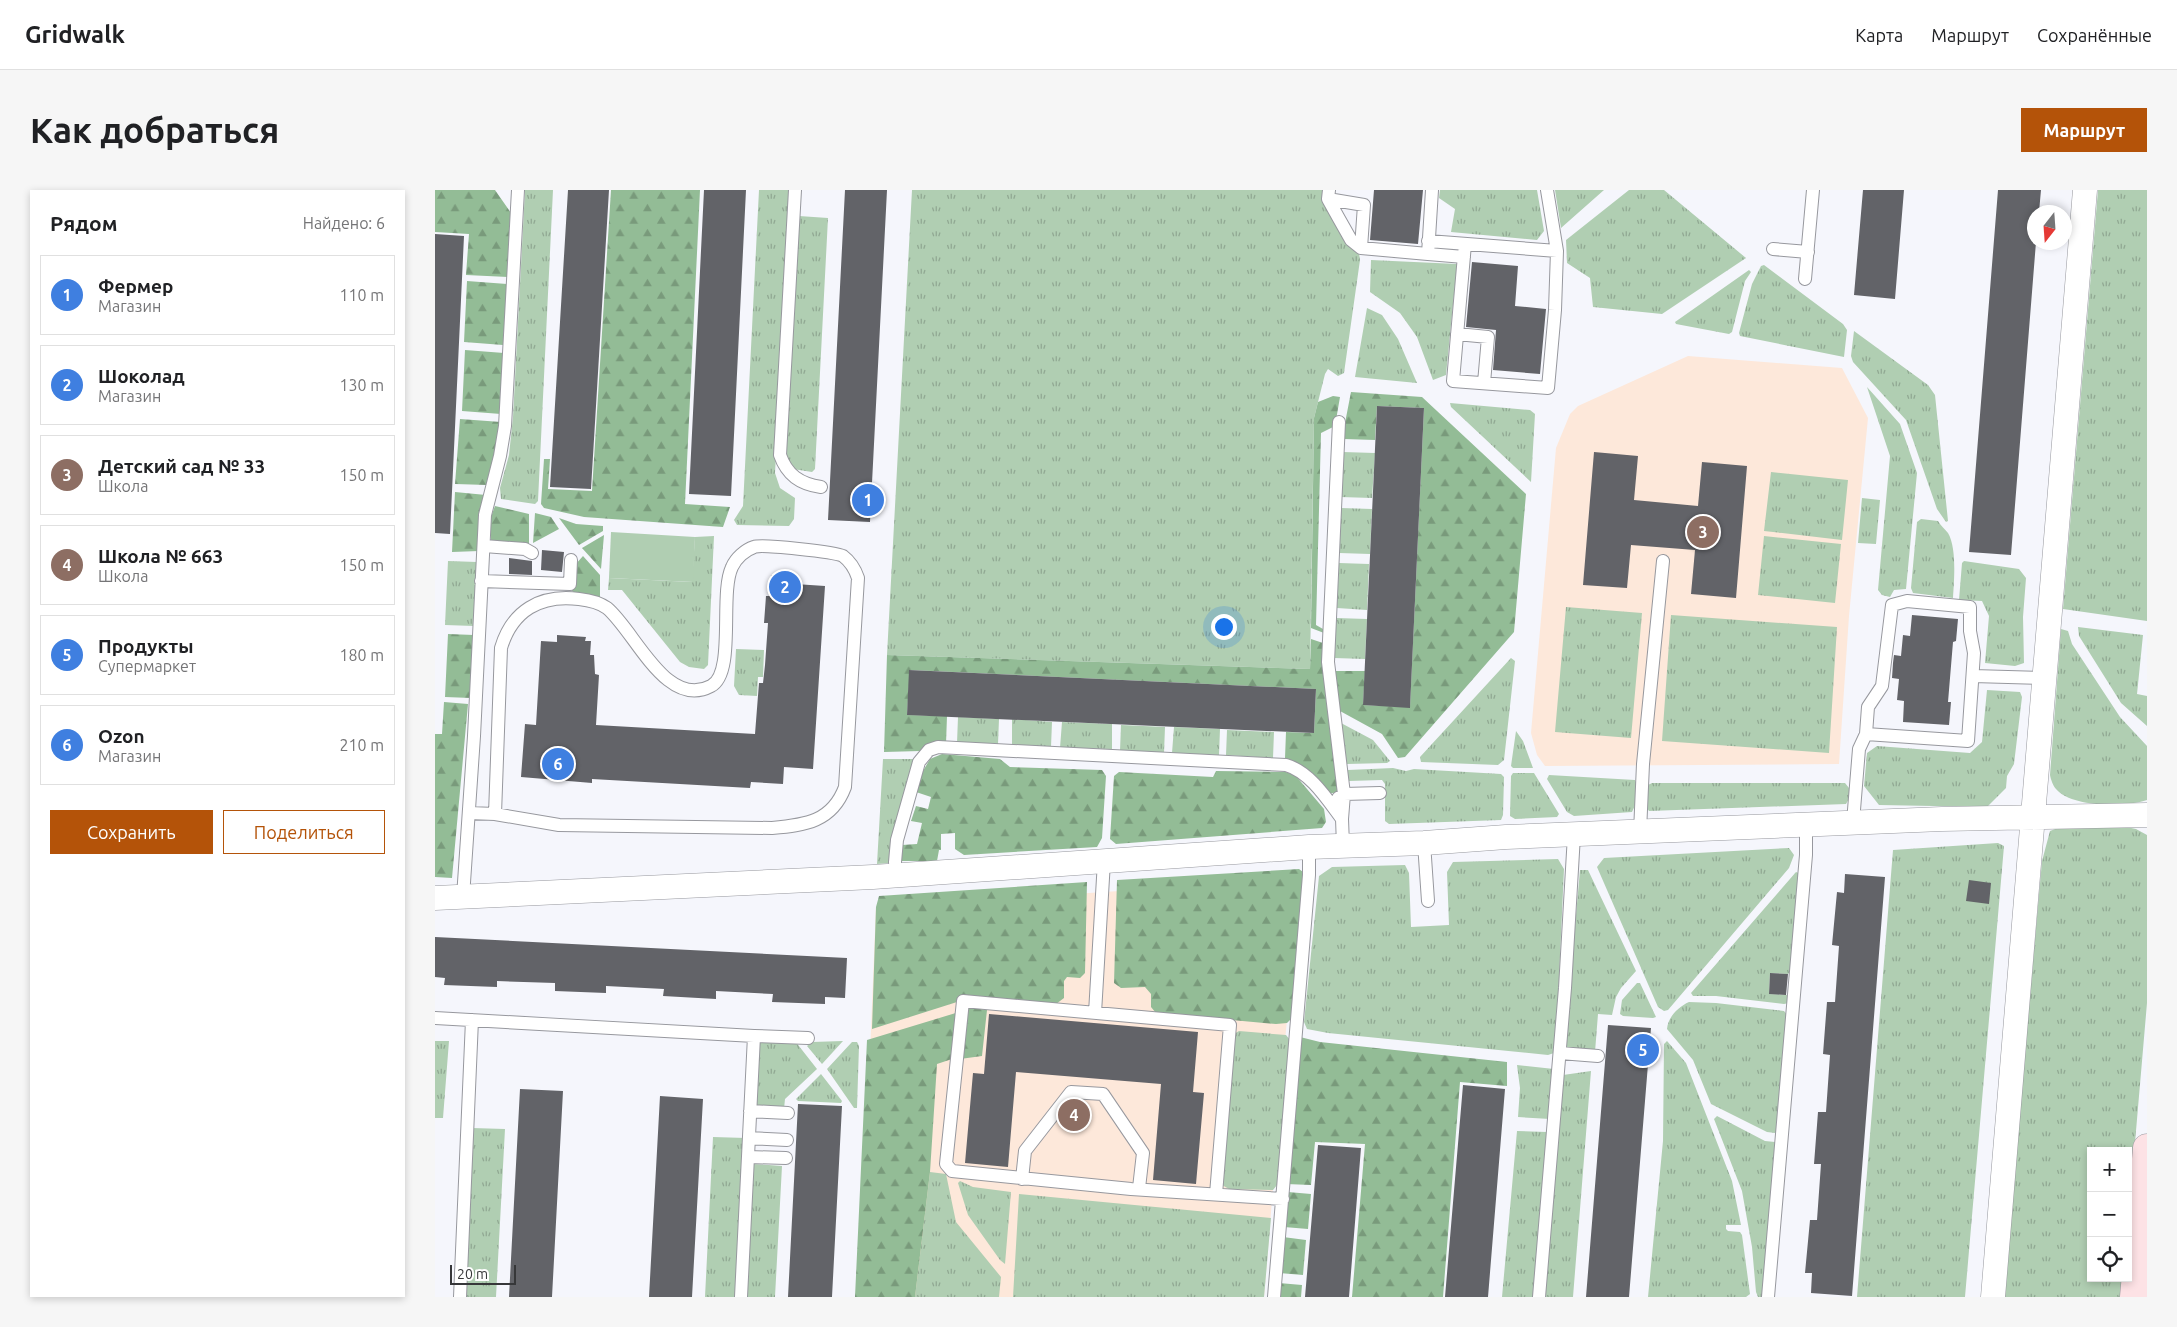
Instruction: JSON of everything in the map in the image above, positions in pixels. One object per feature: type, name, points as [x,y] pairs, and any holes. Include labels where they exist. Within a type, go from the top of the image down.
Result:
[{"type":"street","points":[[1993,1297],[2085,190]]},
{"type":"street","points":[[435,898],[895,876],[1343,845],[1424,843],[1853,822],[2034,816],[2147,815]]},
{"type":"street","points":[[2135,1297],[2147,1148]]},
{"type":"lane","points":[[463,897],[474,736],[485,516],[500,456],[505,426],[518,190]]},
{"type":"lane","points":[[795,190],[780,455],[784,468],[792,476],[821,486]]},
{"type":"lane","points":[[1428,247],[1432,190]]},
{"type":"lane","points":[[1464,250],[1453,380],[1548,388],[1555,310],[1556,246],[1547,190]]},
{"type":"lane","points":[[1805,279],[1813,190]]},
{"type":"lane","points":[[1329,194],[1364,205],[1361,248]]},
{"type":"lane","points":[[1329,194],[1351,240],[1361,248],[1428,247],[1464,250],[1543,250],[1556,246]]},
{"type":"lane","points":[[1773,249],[1807,252]]},
{"type":"lane","points":[[1457,334],[1488,337],[1484,383]]},
{"type":"lane","points":[[1339,422],[1328,662],[1344,794],[1341,819],[1343,845]]},
{"type":"lane","points":[[484,546],[525,549],[532,552]]},
{"type":"lane","points":[[469,813],[495,814],[559,825],[772,828],[792,827],[825,815],[834,809],[840,801],[845,787],[858,578],[850,562],[835,552],[755,546],[741,555],[732,567],[728,582],[724,670],[717,683],[704,689],[680,687],[664,678],[607,608],[597,603],[572,598],[544,600],[528,607],[514,621],[505,636],[501,648],[495,814]]},
{"type":"lane","points":[[481,581],[570,584],[571,560]]},
{"type":"lane","points":[[1639,832],[1643,764],[1663,561]]},
{"type":"lane","points":[[1853,822],[1859,750],[1866,734],[1868,707],[1882,686],[1892,605],[1907,601],[1970,607],[1970,631],[1974,653],[1968,741],[1866,734]]},
{"type":"lane","points":[[1973,676],[2045,678]]},
{"type":"lane","points":[[895,876],[897,840],[919,762],[929,750],[938,748],[1286,764],[1304,774],[1341,819]]},
{"type":"lane","points":[[1329,803],[1344,794],[1380,793]]},
{"type":"lane","points":[[1768,1297],[1806,855],[1806,824]]},
{"type":"lane","points":[[1539,1297],[1560,1053],[1574,835]]},
{"type":"lane","points":[[1424,843],[1427,902]]},
{"type":"lane","points":[[1274,1297],[1309,875],[1309,847]]},
{"type":"lane","points":[[1095,1013],[1105,861]]},
{"type":"lane","points":[[1217,1194],[1230,1024],[963,1002],[946,1164],[952,1171],[1022,1179],[1217,1194],[1283,1199]]},
{"type":"lane","points":[[435,1018],[808,1038]]},
{"type":"lane","points":[[460,1297],[472,1020]]},
{"type":"lane","points":[[741,1297],[754,1036]]},
{"type":"lane","points":[[1560,1053],[1598,1056]]},
{"type":"lane","points":[[1022,1179],[1025,1151],[1071,1092],[1103,1094],[1143,1153],[1139,1188]]},
{"type":"lane","points":[[750,1111],[788,1113]]},
{"type":"lane","points":[[749,1138],[787,1140]]},
{"type":"lane","points":[[748,1157],[786,1158]]},
{"type":"shaded area","points":[[1688,356],[1842,368],[1868,418],[1849,616],[1839,764],[1545,766],[1537,755],[1531,733],[1556,448],[1570,414],[1578,406]]},
{"type":"shaded area","points":[[1301,879],[1286,1030],[1264,1297],[860,1297],[876,907]]},
{"type":"green space","points":[[435,190],[495,190],[511,213],[508,277],[466,275],[469,234],[435,232]]},
{"type":"green space","points":[[525,190],[553,190],[538,501],[535,504],[501,499],[500,488],[509,455],[513,417]]},
{"type":"green space","points":[[611,190],[700,190],[685,504],[730,507],[723,527],[584,517],[544,508],[541,504],[544,459],[550,459],[548,489],[592,491]]},
{"type":"green space","points":[[759,190],[791,190],[775,473],[780,488],[795,498],[794,519],[789,526],[737,525],[734,520],[743,506]]},
{"type":"green space","points":[[912,190],[1325,190],[1359,253],[1360,260],[1344,373],[1338,376],[1328,369],[1325,374],[1314,418],[1310,669],[887,655]]},
{"type":"green space","points":[[1440,190],[1537,190],[1544,231],[1537,240],[1451,232],[1455,209],[1439,198]]},
{"type":"green space","points":[[1555,190],[1604,190],[1561,228]]},
{"type":"green space","points":[[1629,190],[1664,190],[1746,258],[1662,314],[1593,307],[1590,278],[1567,263],[1566,240]]},
{"type":"green space","points":[[2098,190],[2147,190],[2147,621],[2063,609]]},
{"type":"green space","points":[[799,216],[828,218],[815,469],[812,472],[793,469],[786,454]]},
{"type":"green space","points":[[1371,260],[1457,264],[1446,375],[1433,380],[1417,337],[1400,313],[1370,292]]},
{"type":"green space","points":[[1764,265],[1843,324],[1847,330],[1844,357],[1740,336],[1739,333],[1752,284],[1761,266]]},
{"type":"green space","points":[[1749,270],[1751,272],[1745,281],[1732,332],[1729,334],[1676,324],[1675,322]]},
{"type":"green space","points":[[467,281],[507,284],[503,345],[464,342]]},
{"type":"green space","points":[[1367,308],[1382,315],[1398,339],[1417,383],[1355,377]]},
{"type":"green space","points":[[1854,331],[1928,385],[1935,395],[1948,521],[1946,522],[1937,509],[1906,420],[1853,362],[1851,356]]},
{"type":"green space","points":[[465,350],[504,353],[501,414],[462,411]]},
{"type":"green space","points":[[1867,387],[1900,424],[1917,473],[1906,589],[1894,590],[1890,597],[1882,595],[1878,590],[1890,456]]},
{"type":"green space","points":[[1351,392],[1422,397],[1526,494],[1514,632],[1405,757],[1398,758],[1382,734],[1340,711],[1334,671],[1365,671],[1363,705],[1410,707],[1424,408],[1377,406],[1375,440],[1344,439]]},
{"type":"green space","points":[[1333,396],[1340,397],[1335,426],[1321,433],[1316,625],[1323,629],[1324,633],[1311,628],[1314,418],[1318,402]]},
{"type":"green space","points":[[1450,403],[1530,410],[1535,414],[1531,482],[1451,407]]},
{"type":"green space","points":[[460,419],[501,422],[495,456],[487,485],[455,484]]},
{"type":"green space","points":[[1343,452],[1375,453],[1372,498],[1340,497]]},
{"type":"green space","points":[[1771,472],[1848,480],[1842,540],[1764,531]]},
{"type":"green space","points":[[455,492],[486,495],[479,551],[452,552]]},
{"type":"green space","points":[[1862,498],[1880,500],[1876,544],[1858,543]]},
{"type":"green space","points":[[495,506],[529,514],[529,546],[491,543],[491,517]]},
{"type":"green space","points":[[1341,508],[1372,509],[1370,554],[1339,553]]},
{"type":"green space","points":[[535,513],[551,517],[559,529],[533,543]]},
{"type":"green space","points":[[559,518],[576,524],[603,526],[603,531],[579,545]]},
{"type":"green space","points":[[1921,519],[1938,521],[1951,539],[1954,565],[1953,598],[1913,593],[1911,588],[1917,522]]},
{"type":"green space","points":[[611,532],[695,537],[693,582],[609,578]]},
{"type":"green space","points":[[604,535],[601,569],[582,548]]},
{"type":"green space","points":[[714,536],[708,665],[704,669],[689,667],[680,662],[622,590],[608,590],[609,578],[692,582],[695,537]]},
{"type":"green space","points":[[1764,536],[1841,544],[1835,603],[1758,595]]},
{"type":"green space","points":[[583,556],[600,575],[600,601],[579,596],[572,591],[575,565]]},
{"type":"green space","points":[[448,561],[477,562],[474,626],[445,625]]},
{"type":"green space","points":[[1964,561],[2019,569],[2026,578],[2023,617],[2024,663],[2015,666],[1985,663],[1989,616],[1982,601],[1959,600],[1962,563]]},
{"type":"green space","points":[[1339,563],[1369,564],[1367,610],[1337,608]]},
{"type":"green space","points":[[1566,607],[1642,613],[1631,738],[1555,732]]},
{"type":"green space","points":[[1671,615],[1837,627],[1829,753],[1662,741]]},
{"type":"green space","points":[[1336,618],[1367,619],[1365,659],[1334,658]]},
{"type":"green space","points":[[2078,627],[2143,635],[2137,694],[2147,696],[2147,726],[2121,703],[2079,636]]},
{"type":"green space","points":[[2061,629],[2068,631],[2072,644],[2120,717],[2147,746],[2147,800],[2113,805],[2086,803],[2064,795],[2053,785],[2050,775]]},
{"type":"green space","points":[[448,634],[474,635],[471,698],[445,697]]},
{"type":"green space","points":[[1311,639],[1323,643],[1339,792],[1327,794],[1294,762],[1285,758],[1286,732],[1314,733],[1316,689],[910,670],[907,715],[947,716],[946,744],[929,746],[920,751],[884,752],[887,655],[1310,669]]},
{"type":"green space","points":[[736,649],[764,650],[763,677],[758,677],[757,696],[739,695],[734,686]]},
{"type":"green space","points":[[1511,658],[1515,661],[1504,760],[1498,765],[1421,762],[1420,757]]},
{"type":"green space","points":[[1987,690],[2020,692],[2022,697],[2014,764],[2007,776],[2006,788],[1987,807],[1879,805],[1864,786],[1867,753],[1877,746],[1970,753],[1982,742]]},
{"type":"green space","points":[[444,702],[468,704],[452,878],[435,877],[435,734],[442,734]]},
{"type":"green space","points":[[958,717],[999,719],[998,744],[957,743]]},
{"type":"green space","points":[[1012,719],[1052,722],[1051,747],[1012,745]]},
{"type":"green space","points":[[1062,722],[1112,724],[1112,749],[1060,748]]},
{"type":"green space","points":[[1341,723],[1373,740],[1390,761],[1387,763],[1344,763]]},
{"type":"green space","points":[[1121,725],[1165,727],[1164,753],[1120,751]]},
{"type":"green space","points":[[1174,727],[1220,729],[1219,755],[1172,753]]},
{"type":"green space","points":[[1227,730],[1274,732],[1273,758],[1226,755]]},
{"type":"green space","points":[[1516,731],[1523,741],[1533,768],[1513,768],[1511,766]]},
{"type":"green space","points":[[942,754],[1000,759],[1010,767],[1102,770],[1106,776],[1102,838],[1097,847],[964,855],[955,849],[955,833],[941,834],[941,850],[939,850],[937,861],[902,861],[899,859],[902,845],[917,844],[922,823],[911,821],[916,806],[928,809],[931,797],[916,792],[923,771],[930,759]]},
{"type":"green space","points":[[883,759],[916,759],[890,863],[877,864]]},
{"type":"green space","points":[[1393,768],[1406,771],[1414,769],[1501,774],[1504,777],[1503,815],[1501,820],[1389,824],[1385,821],[1385,784],[1382,780],[1349,781],[1345,772],[1348,770]]},
{"type":"green space","points":[[1216,771],[1286,772],[1296,776],[1324,809],[1326,822],[1322,828],[1116,844],[1110,839],[1114,776],[1119,772],[1213,777]]},
{"type":"green space","points":[[1513,773],[1534,773],[1559,814],[1557,817],[1515,819],[1510,816],[1511,776]]},
{"type":"green space","points":[[1549,775],[1635,780],[1638,792],[1632,812],[1574,816],[1567,812],[1547,779]]},
{"type":"green space","points":[[1652,783],[1845,783],[1849,788],[1850,797],[1846,804],[1649,811],[1645,805],[1646,786]]},
{"type":"green space","points":[[2117,825],[2136,829],[2147,835],[2147,1003],[2132,1177],[2132,1147],[2087,1147],[2087,1282],[2124,1282],[2122,1297],[2003,1297],[2042,861],[2050,831],[2063,826]]},
{"type":"green space","points":[[1998,843],[2004,846],[1965,1297],[1857,1297],[1893,850]]},
{"type":"green space","points":[[1789,848],[1794,855],[1789,868],[1668,1010],[1664,1011],[1658,1007],[1597,867],[1604,858]]},
{"type":"green space","points":[[1558,859],[1564,869],[1556,1045],[1554,1053],[1548,1055],[1328,1033],[1307,1029],[1304,1022],[1319,876],[1332,867],[1405,865],[1409,873],[1411,927],[1449,925],[1447,872],[1453,862]]},
{"type":"green space","points":[[1299,869],[1303,872],[1291,1019],[1287,1023],[1276,1024],[1156,1013],[1151,1007],[1151,994],[1145,987],[1121,988],[1114,983],[1117,880]]},
{"type":"green space","points":[[1580,870],[1588,870],[1636,971],[1621,988],[1616,997],[1612,1015],[1598,1014],[1595,1052],[1564,1050]]},
{"type":"green space","points":[[1796,872],[1801,874],[1791,970],[1788,974],[1770,973],[1769,994],[1787,995],[1789,1003],[1716,996],[1693,996],[1691,993]]},
{"type":"green space","points":[[1087,882],[1085,973],[1080,978],[1067,977],[1064,981],[1064,998],[1056,1004],[957,1002],[872,1029],[876,907],[879,896]]},
{"type":"green space","points":[[1637,983],[1640,983],[1656,1017],[1623,1016],[1620,1014],[1622,1000]]},
{"type":"green space","points":[[1689,1002],[1716,1003],[1784,1011],[1788,1016],[1778,1130],[1775,1133],[1767,1132],[1711,1104],[1693,1060],[1667,1029],[1669,1020],[1674,1013]]},
{"type":"green space","points":[[965,1007],[987,1010],[982,1056],[960,1059]]},
{"type":"green space","points":[[959,1012],[952,1059],[937,1064],[930,1172],[915,1297],[855,1297],[867,1040]]},
{"type":"green space","points":[[1239,1031],[1286,1035],[1290,1040],[1277,1185],[1273,1190],[1229,1189],[1222,1185],[1234,1034]]},
{"type":"green space","points":[[1300,1037],[1320,1042],[1507,1062],[1507,1086],[1460,1082],[1443,1297],[1352,1297],[1365,1144],[1315,1142],[1311,1185],[1286,1184]]},
{"type":"green space","points":[[758,1040],[795,1041],[817,1069],[785,1099],[784,1109],[754,1107]]},
{"type":"green space","points":[[435,1041],[449,1041],[443,1118],[435,1118]]},
{"type":"green space","points":[[843,1041],[822,1064],[807,1046],[812,1042]]},
{"type":"green space","points":[[1667,1041],[1686,1063],[1732,1181],[1741,1225],[1726,1225],[1726,1229],[1728,1231],[1740,1232],[1742,1235],[1750,1294],[1746,1297],[1648,1297],[1663,1141],[1664,1044]]},
{"type":"green space","points":[[852,1042],[857,1042],[859,1046],[857,1108],[854,1108],[827,1069]]},
{"type":"green space","points":[[1517,1065],[1554,1069],[1550,1119],[1518,1117],[1520,1088]]},
{"type":"green space","points":[[1591,1071],[1573,1297],[1544,1297],[1563,1075]]},
{"type":"green space","points":[[821,1074],[842,1101],[841,1103],[798,1101],[796,1099]]},
{"type":"green space","points":[[1717,1116],[1765,1141],[1777,1144],[1764,1297],[1758,1297],[1756,1292],[1752,1247],[1742,1191],[1714,1119]]},
{"type":"green space","points":[[472,1128],[505,1129],[496,1297],[464,1297]]},
{"type":"green space","points":[[1517,1131],[1547,1132],[1533,1297],[1502,1297]]},
{"type":"green space","points":[[713,1137],[746,1138],[738,1297],[705,1297]]},
{"type":"green space","points":[[753,1164],[782,1166],[775,1297],[745,1297]]},
{"type":"green space","points":[[930,1172],[946,1174],[956,1222],[1001,1277],[999,1297],[915,1297]]},
{"type":"green space","points":[[960,1181],[973,1187],[1011,1192],[1005,1264],[1000,1260],[968,1215],[958,1183]]},
{"type":"green space","points":[[1288,1192],[1311,1194],[1308,1229],[1284,1227]]},
{"type":"green space","points":[[1019,1194],[1271,1218],[1264,1297],[1013,1297]]},
{"type":"green space","points":[[1283,1237],[1306,1240],[1303,1275],[1279,1273]]},
{"type":"green space","points":[[1279,1283],[1302,1285],[1301,1297],[1277,1297]]},
{"type":"building","points":[[568,190],[609,190],[591,489],[550,487]]},
{"type":"building","points":[[704,190],[746,190],[731,496],[689,494]]},
{"type":"building","points":[[845,190],[887,190],[870,522],[828,520]]},
{"type":"building","points":[[1374,190],[1423,190],[1418,244],[1370,240]]},
{"type":"building","points":[[1863,190],[1904,190],[1895,299],[1854,295]]},
{"type":"building","points":[[1998,190],[2041,190],[2040,205],[2027,205],[2027,250],[2035,250],[2011,555],[1969,552]]},
{"type":"building","points":[[435,234],[464,236],[450,534],[435,533]]},
{"type":"building","points":[[1472,262],[1518,266],[1515,306],[1546,309],[1540,374],[1493,370],[1496,330],[1466,327]]},
{"type":"building","points":[[1377,406],[1424,408],[1410,708],[1363,705]]},
{"type":"building","points":[[1594,452],[1638,456],[1634,500],[1698,506],[1702,462],[1747,466],[1736,598],[1691,594],[1695,550],[1631,545],[1627,588],[1583,585]]},
{"type":"building","points":[[542,550],[564,552],[562,572],[541,570]]},
{"type":"building","points":[[509,558],[532,561],[532,575],[509,574]]},
{"type":"building","points":[[771,575],[795,576],[795,584],[825,586],[813,769],[784,767],[783,784],[751,782],[750,788],[592,779],[592,783],[521,777],[525,724],[536,725],[541,641],[557,642],[557,635],[586,637],[585,641],[591,641],[590,655],[594,655],[595,674],[599,675],[596,725],[755,734],[759,683],[763,683],[765,665],[768,623],[764,623],[766,596],[770,596]]},
{"type":"building","points":[[1912,615],[1958,619],[1956,641],[1953,642],[1948,702],[1951,702],[1949,725],[1903,722],[1904,701],[1897,700],[1899,679],[1892,678],[1893,663],[1894,655],[1901,656],[1903,635],[1910,636]]},
{"type":"building","points":[[909,670],[1316,689],[1314,733],[907,715]]},
{"type":"building","points":[[1845,874],[1885,877],[1852,1296],[1811,1293],[1812,1273],[1805,1273],[1810,1220],[1817,1220],[1821,1164],[1814,1164],[1818,1112],[1826,1112],[1830,1055],[1823,1054],[1827,1002],[1835,1002],[1839,946],[1832,945],[1837,892],[1844,893]]},
{"type":"building","points":[[1969,880],[1991,883],[1989,904],[1966,901]]},
{"type":"building","points":[[435,937],[847,958],[845,998],[825,997],[825,1004],[772,1002],[773,994],[716,991],[716,999],[663,996],[664,989],[606,986],[606,993],[555,991],[555,983],[497,981],[497,987],[444,985],[445,978],[435,977]]},
{"type":"building","points":[[1770,973],[1788,974],[1786,995],[1769,994]]},
{"type":"building","points":[[989,1014],[1198,1032],[1193,1092],[1204,1093],[1196,1184],[1153,1180],[1161,1084],[1016,1072],[1008,1167],[965,1163],[973,1073],[984,1074]]},
{"type":"building","points":[[1608,1025],[1651,1028],[1629,1297],[1586,1297]]},
{"type":"building","points":[[1463,1085],[1505,1089],[1488,1297],[1445,1297]]},
{"type":"building","points":[[520,1089],[563,1091],[552,1297],[509,1297]]},
{"type":"building","points":[[660,1096],[703,1099],[692,1297],[649,1297]]},
{"type":"building","points":[[798,1104],[842,1106],[832,1297],[788,1297]]},
{"type":"building","points":[[1318,1145],[1361,1148],[1349,1297],[1305,1297]]},
{"type":"place","name":"Фермер","points":[[868,500]]},
{"type":"place","name":"Детский сад № 33","points":[[1703,532]]},
{"type":"place","name":"Шоколад","points":[[785,587]]},
{"type":"place","name":"Ozon","points":[[558,764]]},
{"type":"place","name":"Продукты","points":[[1643,1050]]},
{"type":"place","name":"Школа № 663","points":[[1074,1115]]}]
